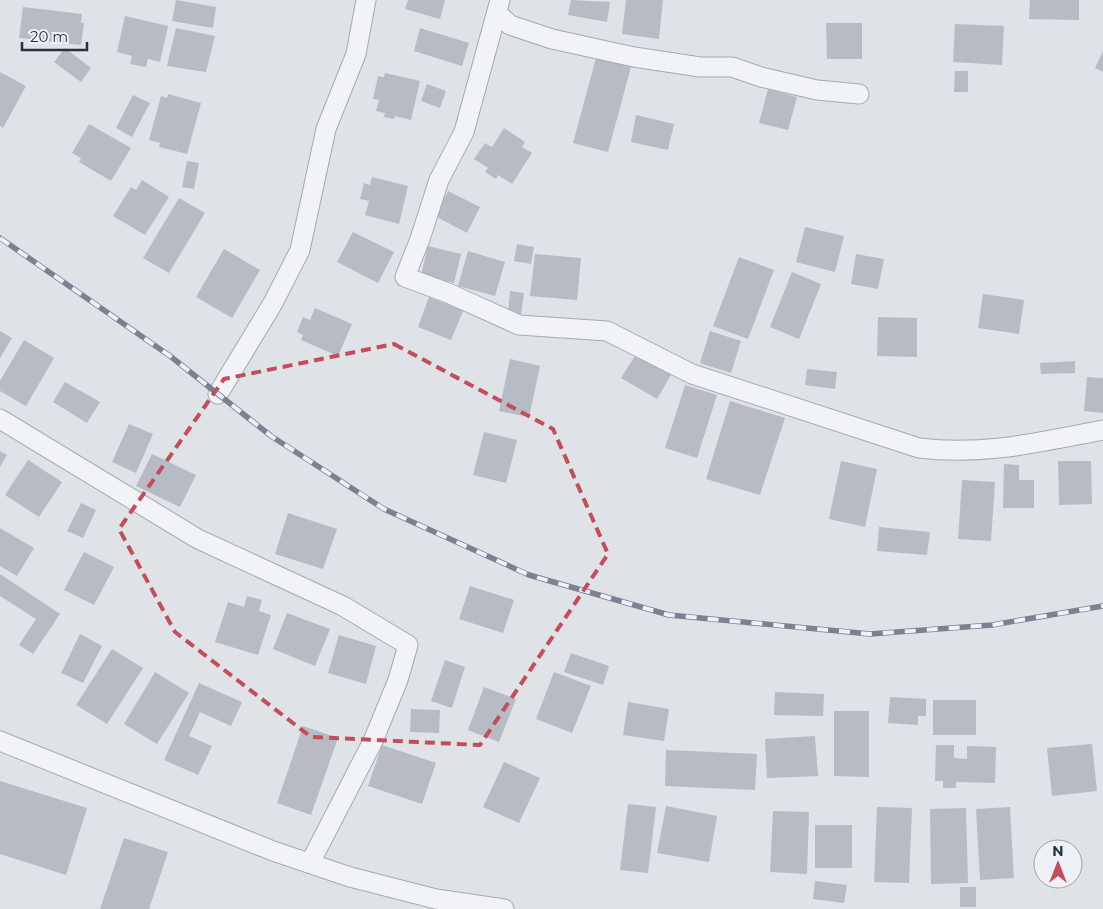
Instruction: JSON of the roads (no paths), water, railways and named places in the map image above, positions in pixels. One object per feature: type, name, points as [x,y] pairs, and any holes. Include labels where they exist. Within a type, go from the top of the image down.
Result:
[{"type":"street","points":[[218,394],[273,303],[300,250],[326,129],[356,54],[366,0]]},
{"type":"street","points":[[499,6],[510,25],[552,39],[644,58],[700,67],[732,67],[762,77],[817,90],[859,94]]},
{"type":"street","points":[[499,6],[464,132],[439,180],[420,239],[405,277],[448,293],[519,325],[607,331],[692,374],[919,448],[952,452],[1007,448],[1103,430]]},
{"type":"street","points":[[0,419],[198,539],[343,606],[408,645],[398,680],[373,741],[310,863]]},
{"type":"street","points":[[0,741],[273,851],[350,877],[436,899],[504,909]]},
{"type":"railway","points":[[0,238],[170,356],[271,436],[384,509],[529,575],[669,615],[870,634],[992,625],[1103,606]]}]
